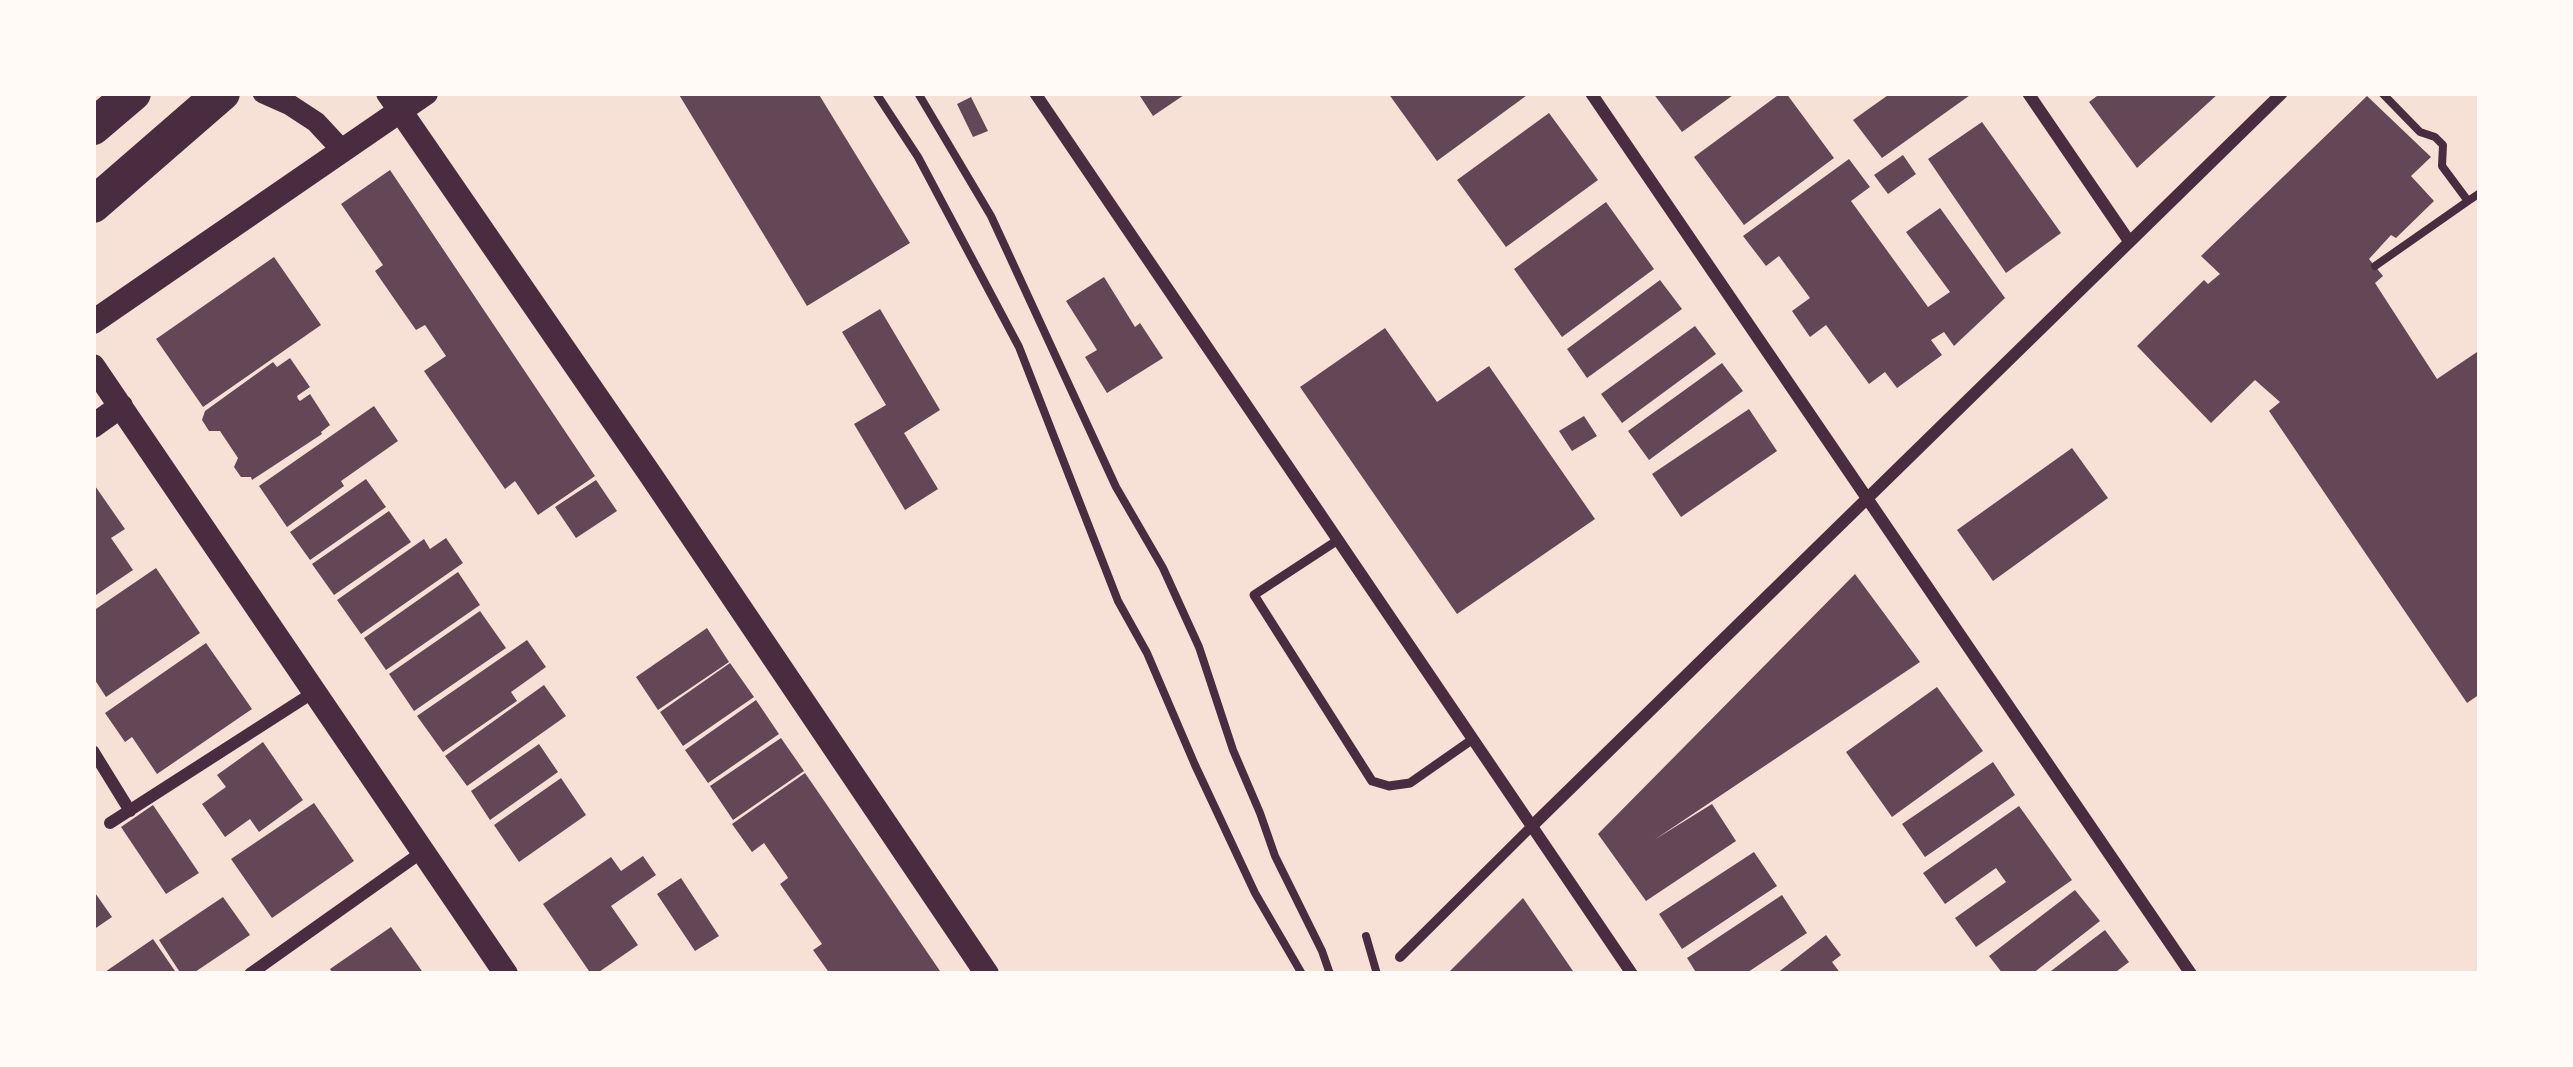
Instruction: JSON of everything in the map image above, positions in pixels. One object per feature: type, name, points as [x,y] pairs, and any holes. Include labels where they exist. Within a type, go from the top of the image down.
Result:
[{"type":"highway","points":[[93,127],[133,93]]},
{"type":"highway","points":[[93,205],[222,93]]},
{"type":"main road","points":[[93,322],[342,150],[394,102],[426,93]]},
{"type":"main road","points":[[394,102],[988,974]]},
{"type":"main road","points":[[93,366],[506,974]]},
{"type":"main road","points":[[93,426],[121,406]]},
{"type":"street","points":[[263,93],[316,122],[342,150]]},
{"type":"street","points":[[1035,93],[1632,974]]},
{"type":"street","points":[[1591,93],[2191,974]]},
{"type":"street","points":[[2028,93],[2129,241]]},
{"type":"street","points":[[1400,957],[2282,93]]},
{"type":"street","points":[[110,823],[314,692]]},
{"type":"street","points":[[93,751],[130,811]]},
{"type":"street","points":[[250,974],[422,852]]},
{"type":"lane","points":[[1338,540],[1254,596],[1372,781],[1389,786],[1410,783],[1473,739]]},
{"type":"path","points":[[876,93],[918,157],[1019,347],[1118,601],[1156,672],[1256,893],[1302,974]]},
{"type":"path","points":[[918,93],[991,216],[1085,424],[1181,608],[1275,856],[1330,974]]},
{"type":"path","points":[[2382,93],[2420,132],[2443,145],[2442,166],[2468,201]]},
{"type":"path","points":[[2375,266],[2480,193]]},
{"type":"building","points":[[678,93],[818,93],[910,243],[807,306]]},
{"type":"building","points":[[1138,93],[1187,93],[1153,116]]},
{"type":"building","points":[[1388,93],[1530,93],[1437,161]]},
{"type":"building","points":[[1653,93],[1736,93],[1682,132]]},
{"type":"building","points":[[1786,93],[1834,158],[1744,225],[1694,157]]},
{"type":"building","points":[[1891,93],[1973,93],[1882,158],[1853,120]]},
{"type":"building","points":[[2101,93],[2219,93],[2137,168],[2089,102]]},
{"type":"building","points":[[2367,96],[2431,157],[2411,176],[2434,201],[2369,259],[2383,276],[2375,283],[2437,379],[2480,350],[2480,694],[2467,703],[2269,411],[2280,402],[2255,380],[2211,423],[2137,346],[2204,280],[2208,284],[2220,274],[2201,256]]},
{"type":"building","points":[[971,97],[988,131],[973,137],[957,104]]},
{"type":"building","points":[[1549,113],[1598,180],[1506,247],[1457,180]]},
{"type":"building","points":[[1982,122],[2061,233],[2006,273],[1928,159]]},
{"type":"building","points":[[1903,155],[1916,174],[1888,194],[1874,175]]},
{"type":"building","points":[[1849,159],[1870,187],[1851,201],[1928,307],[1950,292],[1906,232],[1940,208],[2005,298],[1954,346],[1944,332],[1931,340],[1942,355],[1897,388],[1885,372],[1869,384],[1826,325],[1810,337],[1792,311],[1810,298],[1779,256],[1766,266],[1743,236]]},
{"type":"building","points":[[390,170],[595,476],[538,515],[515,481],[505,489],[424,371],[446,356],[425,325],[416,330],[395,300],[375,271],[383,265],[341,204]]},
{"type":"building","points":[[1606,202],[1654,269],[1562,337],[1514,269]]},
{"type":"building","points":[[274,257],[321,325],[203,407],[156,339]]},
{"type":"building","points":[[1104,277],[1135,327],[1140,323],[1163,358],[1107,393],[1085,357],[1097,350],[1066,301]]},
{"type":"building","points":[[1660,280],[1682,309],[1587,378],[1567,349]]},
{"type":"building","points":[[880,309],[940,410],[904,433],[938,489],[905,510],[854,424],[886,405],[842,332]]},
{"type":"building","points":[[1695,326],[1716,354],[1622,423],[1601,394]]},
{"type":"building","points":[[1385,328],[1437,402],[1489,366],[1595,519],[1457,614],[1300,387]]},
{"type":"building","points":[[290,358],[310,387],[298,399],[310,394],[330,425],[252,480],[241,477],[234,467],[238,458],[220,431],[209,431],[202,420],[205,411],[273,362],[277,367]]},
{"type":"building","points":[[1722,363],[1743,391],[1649,460],[1628,431]]},
{"type":"building","points":[[374,406],[398,441],[287,527],[259,486]]},
{"type":"building","points":[[1749,409],[1777,451],[1681,517],[1652,474]]},
{"type":"building","points":[[1584,416],[1597,436],[1572,451],[1559,431]]},
{"type":"building","points":[[2072,448],[2108,498],[1993,581],[1957,530]]},
{"type":"building","points":[[366,479],[386,507],[310,560],[290,532]]},
{"type":"building","points":[[596,480],[617,511],[576,538],[555,507]]},
{"type":"building","points":[[93,483],[125,529],[111,538],[133,570],[93,597]]},
{"type":"building","points":[[389,511],[411,542],[334,595],[312,564]]},
{"type":"building","points":[[446,538],[463,563],[361,634],[337,600],[424,539],[430,549]]},
{"type":"building","points":[[156,568],[200,633],[106,697],[93,677],[93,611]]},
{"type":"building","points":[[458,572],[480,605],[386,670],[364,638]]},
{"type":"building","points":[[1855,574],[1920,662],[1654,840],[1712,804],[1736,841],[1646,901],[1598,834]]},
{"type":"building","points":[[480,611],[506,648],[414,711],[389,674]]},
{"type":"building","points":[[707,628],[729,662],[658,710],[636,677]]},
{"type":"building","points":[[527,640],[546,667],[511,692],[517,701],[443,752],[417,716]]},
{"type":"building","points":[[206,643],[252,709],[157,774],[132,737],[125,742],[105,713]]},
{"type":"building","points":[[730,663],[754,697],[683,746],[660,712]]},
{"type":"building","points":[[544,685],[566,716],[467,786],[445,756]]},
{"type":"building","points":[[1937,687],[1983,751],[1892,817],[1846,752]]},
{"type":"building","points":[[756,700],[779,734],[708,783],[685,750]]},
{"type":"building","points":[[781,738],[804,771],[733,820],[710,786]]},
{"type":"building","points":[[263,742],[303,800],[259,832],[250,819],[225,837],[202,804],[226,787],[217,775]]},
{"type":"building","points":[[539,744],[558,772],[490,820],[471,791]]},
{"type":"building","points":[[1993,762],[2015,795],[1925,857],[1902,824]]},
{"type":"building","points":[[805,773],[942,974],[830,974],[813,950],[822,944],[780,884],[787,876],[764,843],[752,852],[732,824]]},
{"type":"building","points":[[561,778],[586,815],[519,862],[494,825]]},
{"type":"building","points":[[314,803],[354,861],[272,918],[231,859]]},
{"type":"building","points":[[153,805],[199,873],[166,894],[121,827]]},
{"type":"building","points":[[2019,806],[2072,880],[1976,947],[1955,918],[2006,882],[1996,868],[1945,904],[1923,873]]},
{"type":"building","points":[[1754,852],[1777,886],[1682,949],[1659,914]]},
{"type":"building","points":[[643,856],[656,875],[611,906],[638,945],[591,974],[543,904],[611,857],[621,871]]},
{"type":"building","points":[[681,878],[719,936],[695,951],[657,894]]},
{"type":"building","points":[[93,890],[112,917],[93,930]]},
{"type":"building","points":[[2075,890],[2100,921],[2032,974],[2003,974],[1989,956]]},
{"type":"building","points":[[1782,895],[1807,933],[1745,974],[1697,974],[1687,958]]},
{"type":"building","points":[[223,897],[250,935],[192,974],[181,974],[159,940]]},
{"type":"building","points":[[1523,898],[1575,974],[1447,974]]},
{"type":"building","points":[[391,927],[424,974],[333,974],[330,969]]},
{"type":"building","points":[[2105,930],[2129,962],[2113,974],[2047,974]]},
{"type":"building","points":[[1826,935],[1841,955],[1832,962],[1841,974],[1776,974]]},
{"type":"building","points":[[153,939],[177,974],[102,974]]}]
